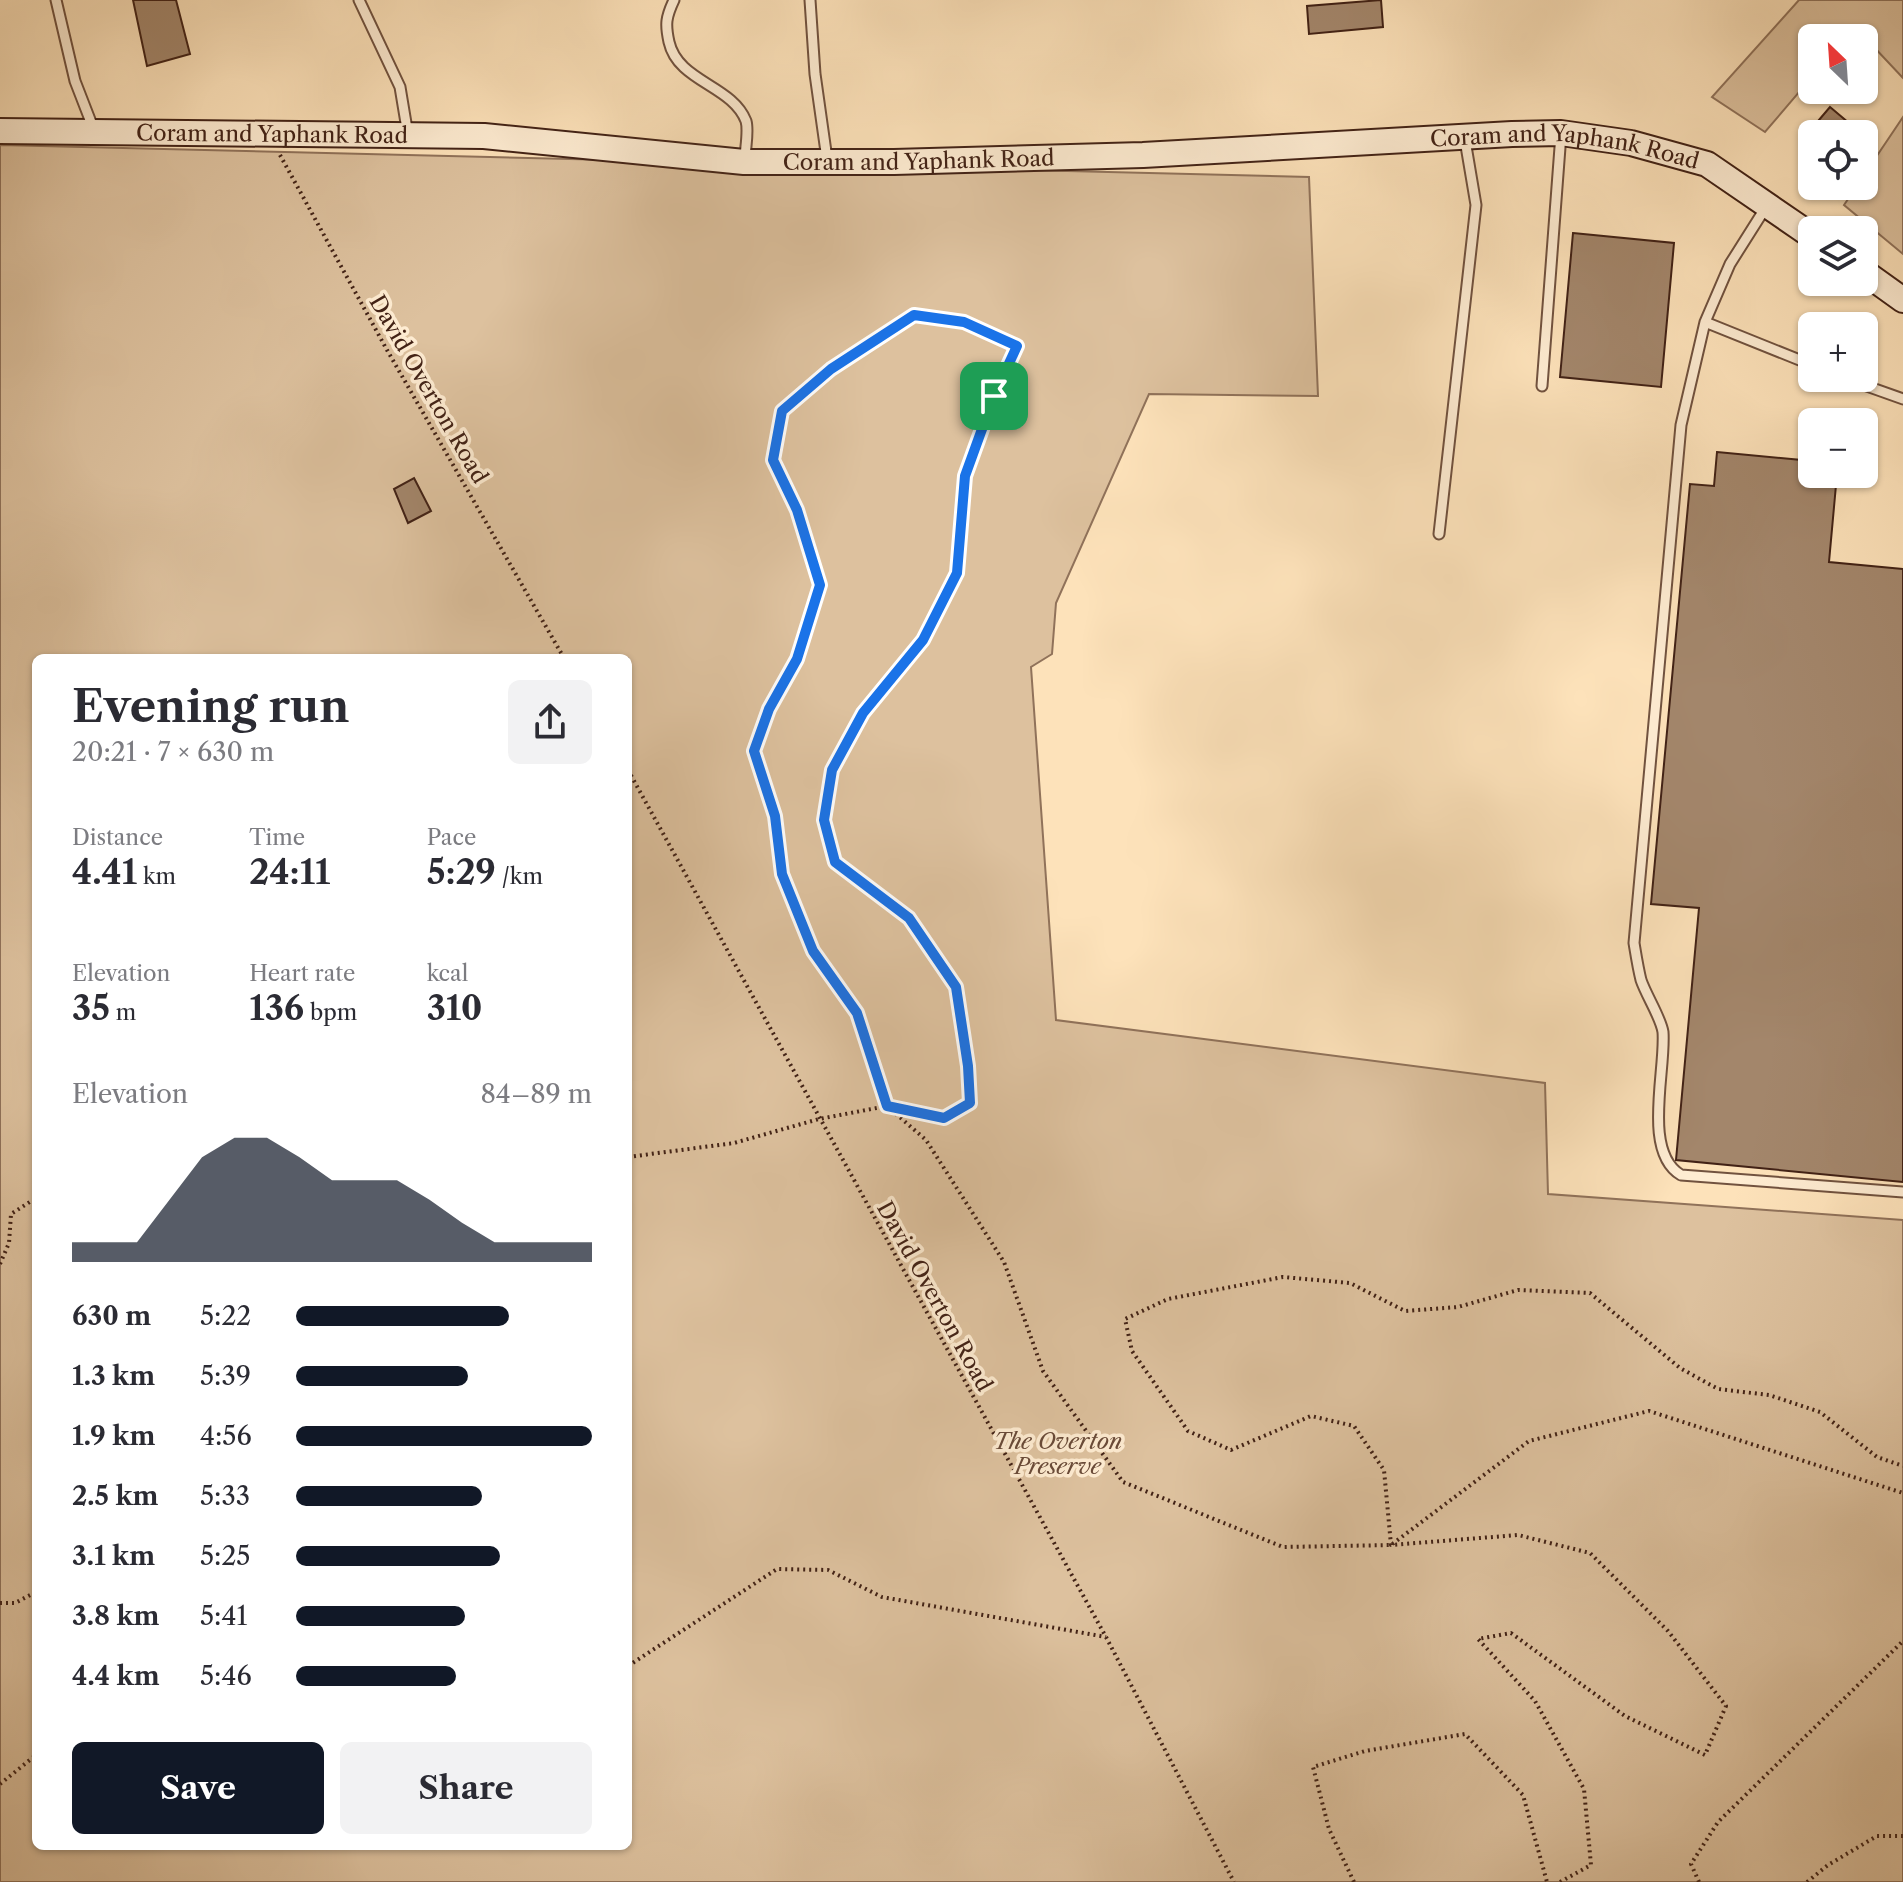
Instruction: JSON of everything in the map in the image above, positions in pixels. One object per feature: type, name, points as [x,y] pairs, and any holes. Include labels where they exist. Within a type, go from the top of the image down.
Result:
[{"type":"main road","name":"Coram and Yaphank Road","points":[[0,131],[484,136],[744,162],[1143,155],[1561,133],[1631,143],[1707,164],[1798,226]]},
{"type":"main road","points":[[1878,282],[1903,300]]},
{"type":"lane","points":[[56,0],[75,81],[95,133]]},
{"type":"lane","points":[[359,0],[400,87],[408,136]]},
{"type":"lane","points":[[674,0],[664,20],[672,56],[694,76],[731,101],[746,122],[744,162]]},
{"type":"lane","points":[[810,0],[815,74],[827,162]]},
{"type":"lane","points":[[1542,386],[1561,133]]},
{"type":"lane","points":[[1439,534],[1476,205],[1465,136]]},
{"type":"lane","points":[[1767,205],[1730,264],[1705,322],[1681,425],[1634,943],[1641,978],[1663,1029],[1659,1130],[1663,1154],[1671,1169],[1681,1175],[1903,1192]]},
{"type":"lane","points":[[1705,322],[1798,359]]},
{"type":"lane","points":[[1878,390],[1903,399]]},
{"type":"path","name":"David Overton Road","points":[[269,135],[387,350],[562,654]]},
{"type":"path","points":[[632,1156],[734,1143],[819,1119],[887,1106],[944,1118],[970,1103],[956,987],[909,918],[835,862],[824,820],[832,770],[863,713],[923,640],[957,573],[965,476],[994,396],[1017,346],[964,322],[914,315],[831,369],[782,411],[773,460],[797,510],[820,585],[797,659],[769,709],[754,751],[775,816],[782,874],[813,951],[857,1013],[887,1106],[926,1140],[1004,1262],[1043,1371],[1123,1482],[1283,1547],[1391,1545],[1518,1535],[1590,1553],[1668,1631],[1726,1706],[1705,1755],[1625,1716],[1511,1633],[1478,1639],[1535,1701],[1584,1789],[1591,1865],[1560,1882]]},
{"type":"path","name":"David Overton Road","points":[[632,777],[1106,1637],[1234,1882]]},
{"type":"path","points":[[0,1264],[9,1243],[11,1214],[32,1201]]},
{"type":"path","points":[[1391,1545],[1384,1470],[1354,1426],[1311,1416],[1231,1450],[1188,1431],[1132,1351],[1125,1319],[1168,1299],[1283,1277],[1350,1283],[1405,1311],[1458,1307],[1518,1290],[1590,1293],[1680,1368],[1718,1389],[1769,1395],[1820,1412],[1877,1457],[1903,1466]]},
{"type":"path","points":[[1391,1545],[1529,1441],[1649,1411],[1903,1493]]},
{"type":"path","points":[[632,1663],[777,1569],[828,1570],[882,1597],[1106,1637]]},
{"type":"path","points":[[0,1603],[15,1603],[32,1594]]},
{"type":"path","points":[[1699,1882],[1691,1864],[1718,1822],[1903,1641]]},
{"type":"path","points":[[1354,1882],[1329,1829],[1313,1767],[1365,1751],[1465,1734],[1523,1795],[1547,1882]]},
{"type":"path","points":[[0,1784],[32,1758]]},
{"type":"path","points":[[1807,1882],[1828,1865],[1877,1836],[1903,1836]]},
{"type":"green space","points":[[1799,0],[1903,0],[1903,78],[1878,51],[1878,24],[1798,24],[1798,93],[1765,132],[1712,97]]},
{"type":"green space","points":[[1903,117],[1903,254],[1878,233],[1878,216],[1857,216],[1844,205],[1847,200],[1878,200],[1878,154]]},
{"type":"green space","name":"The Overton Preserve","points":[[0,145],[1309,177],[1318,396],[1149,394],[1056,603],[1052,654],[1031,667],[1056,1020],[1545,1083],[1548,1194],[1903,1220],[1903,1882],[0,1882]]},
{"type":"building","points":[[133,0],[176,0],[190,54],[147,66]]},
{"type":"building","points":[[1381,0],[1383,27],[1309,34],[1307,6]]},
{"type":"building","points":[[1830,107],[1845,120],[1819,120]]},
{"type":"building","points":[[1573,233],[1674,243],[1661,387],[1560,377]]},
{"type":"building","points":[[1717,452],[1798,460],[1798,488],[1836,488],[1829,562],[1903,569],[1903,1182],[1676,1160],[1699,908],[1651,904],[1690,484],[1714,486]]},
{"type":"building","points":[[414,478],[431,511],[408,523],[394,489]]},
{"type":"route","points":[[914,315],[964,322],[1017,346],[994,396],[965,476],[957,573],[923,640],[863,713],[832,770],[824,820],[835,862],[909,918],[956,987],[968,1066],[970,1103],[944,1118],[887,1106],[857,1013],[813,951],[782,874],[775,816],[754,751],[769,709],[797,659],[820,585],[797,510],[773,460],[782,411],[831,369],[914,315]]}]
